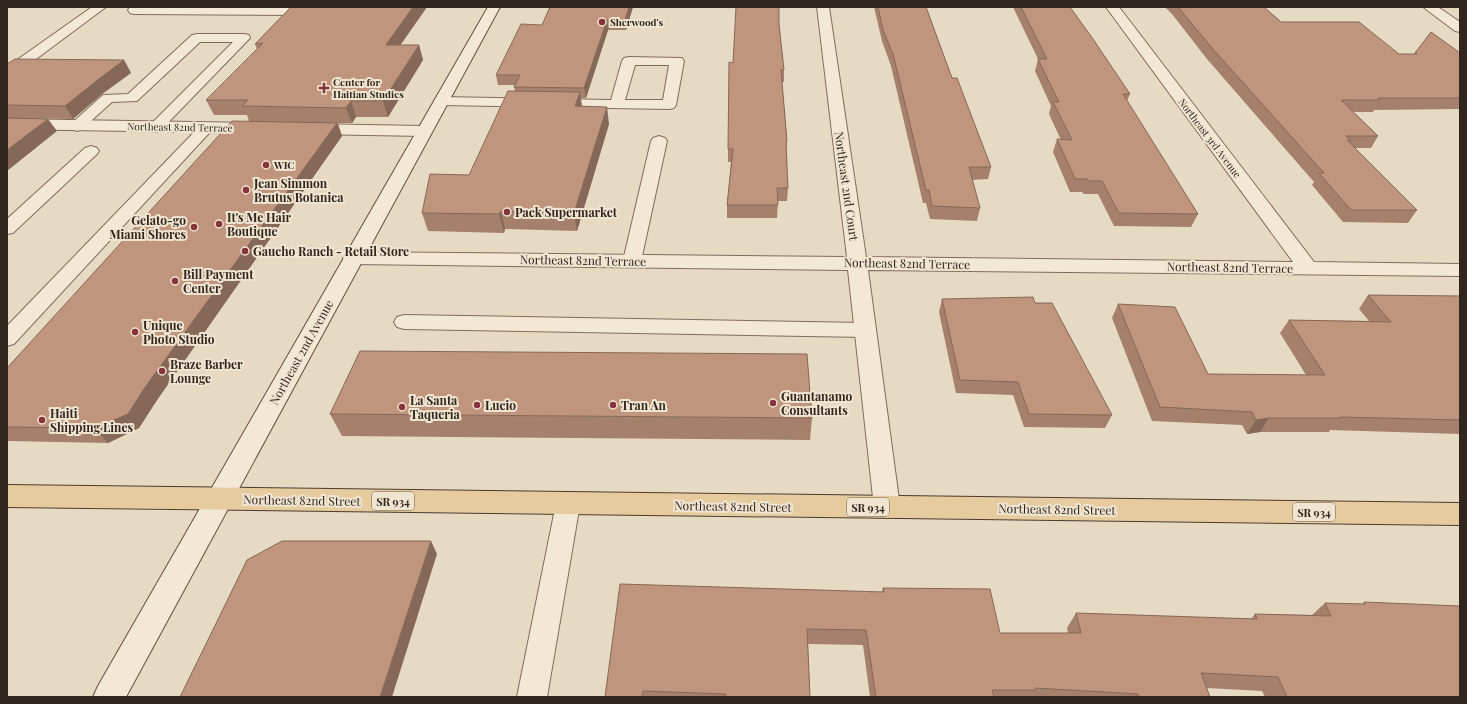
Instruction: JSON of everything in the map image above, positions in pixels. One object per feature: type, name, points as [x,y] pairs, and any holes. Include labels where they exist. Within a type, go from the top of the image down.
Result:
[{"type":"main road","name":"Northeast 82nd Street","points":[[7,496],[1460,514]]},
{"type":"street","points":[[7,74],[100,7]]},
{"type":"street","name":"Northeast 2nd Avenue","points":[[109,697],[218,499],[494,7]]},
{"type":"street","name":"Northeast 2nd Court","points":[[823,7],[866,330],[887,507]]},
{"type":"street","name":"Northeast 3rd Avenue","points":[[1112,7],[1308,268]]},
{"type":"street","points":[[1429,7],[1460,28]]},
{"type":"street","name":"Northeast 82nd Terrace","points":[[7,124],[268,129]]},
{"type":"street","points":[[292,129],[424,132]]},
{"type":"street","name":"Northeast 82nd Terrace","points":[[353,258],[1460,270]]},
{"type":"lane","points":[[134,10],[224,9],[293,11]]},
{"type":"lane","points":[[77,126],[108,98],[132,98],[197,38],[244,38],[156,127]]},
{"type":"lane","points":[[441,101],[669,105],[677,61],[629,61],[617,104]]},
{"type":"lane","points":[[7,339],[206,128]]},
{"type":"lane","points":[[632,261],[660,140]]},
{"type":"lane","points":[[7,229],[91,151]]},
{"type":"lane","points":[[404,322],[866,330]]},
{"type":"lane","points":[[532,697],[568,504]]},
{"type":"building","points":[[291,7],[413,7],[386,45],[419,45],[383,101],[351,101],[346,108],[242,106],[248,100],[206,100],[263,43],[255,44]]},
{"type":"building","points":[[550,7],[629,7],[625,20],[607,20],[584,88],[514,87],[520,75],[496,75],[521,24],[542,25]]},
{"type":"building","points":[[736,7],[779,7],[779,24],[784,70],[781,70],[787,141],[788,188],[777,188],[778,205],[727,205],[733,149],[728,149],[729,62],[733,63]]},
{"type":"building","points":[[878,7],[926,7],[952,78],[957,78],[991,167],[969,167],[980,208],[932,206],[929,190],[926,190],[893,54],[883,30]]},
{"type":"building","points":[[1021,7],[1070,7],[1130,94],[1123,94],[1198,214],[1119,213],[1102,181],[1075,179],[1057,139],[1072,140],[1053,102],[1059,102],[1038,59],[1047,59]]},
{"type":"building","points":[[1178,7],[1264,7],[1281,22],[1359,22],[1399,54],[1417,54],[1415,53],[1431,32],[1460,53],[1460,98],[1378,98],[1380,100],[1341,100],[1378,136],[1346,136],[1351,140],[1347,140],[1417,210],[1351,210],[1319,173],[1324,173],[1212,48]]},
{"type":"building","points":[[15,59],[124,60],[65,106],[7,105],[7,64]]},
{"type":"building","points":[[508,91],[580,92],[575,106],[607,107],[574,213],[501,211],[499,214],[422,213],[430,174],[469,175]]},
{"type":"building","points":[[7,118],[48,119],[7,150]]},
{"type":"building","points":[[232,121],[337,123],[146,386],[128,414],[95,428],[7,427],[7,368]]},
{"type":"building","points":[[1368,295],[1460,296],[1460,420],[1340,417],[1269,418],[1256,420],[1252,412],[1160,407],[1118,304],[1175,307],[1208,374],[1325,375],[1289,320],[1391,322]]},
{"type":"building","points":[[1033,297],[1035,303],[1052,303],[1112,415],[1029,414],[1018,382],[960,380],[942,299]]},
{"type":"building","points":[[360,351],[807,354],[812,418],[330,414]]},
{"type":"building","points":[[282,541],[431,541],[380,697],[180,697],[247,560]]},
{"type":"building","points":[[620,584],[884,592],[883,588],[990,589],[1000,633],[1081,633],[1076,613],[1257,619],[1255,614],[1331,616],[1325,603],[1365,604],[1364,602],[1460,606],[1460,697],[1287,697],[1278,677],[1201,673],[1210,697],[1139,697],[1138,694],[1035,688],[1036,690],[992,690],[994,697],[876,697],[866,630],[807,629],[810,697],[725,697],[726,694],[643,691],[642,697],[605,697]]},
{"type":"place","name":"Sherwood's","points":[[602,22]]},
{"type":"place","name":"Center for Haitian Studies","points":[[324,88]]},
{"type":"place","name":"WIC","points":[[266,165]]},
{"type":"place","name":"Jean Simmon Brutus Botanica","points":[[246,190]]},
{"type":"place","name":"Pack Supermarket","points":[[507,212]]},
{"type":"place","name":"It's Me Hair Boutique","points":[[219,224]]},
{"type":"place","name":"Gelato-go Miami Shores","points":[[194,227]]},
{"type":"place","name":"Gaucho Ranch - Retail Store","points":[[245,251]]},
{"type":"place","name":"Bill Payment Center","points":[[175,281]]},
{"type":"place","name":"Unique Photo Studio","points":[[135,332]]},
{"type":"place","name":"Braze Barber Lounge","points":[[162,371]]},
{"type":"place","name":"Guantanamo Consultants","points":[[773,403]]},
{"type":"place","name":"Lucio","points":[[477,405]]},
{"type":"place","name":"Tran An","points":[[613,405]]},
{"type":"place","name":"La Santa Taqueria","points":[[402,407]]},
{"type":"place","name":"Haiti Shipping Lines","points":[[42,420]]}]
